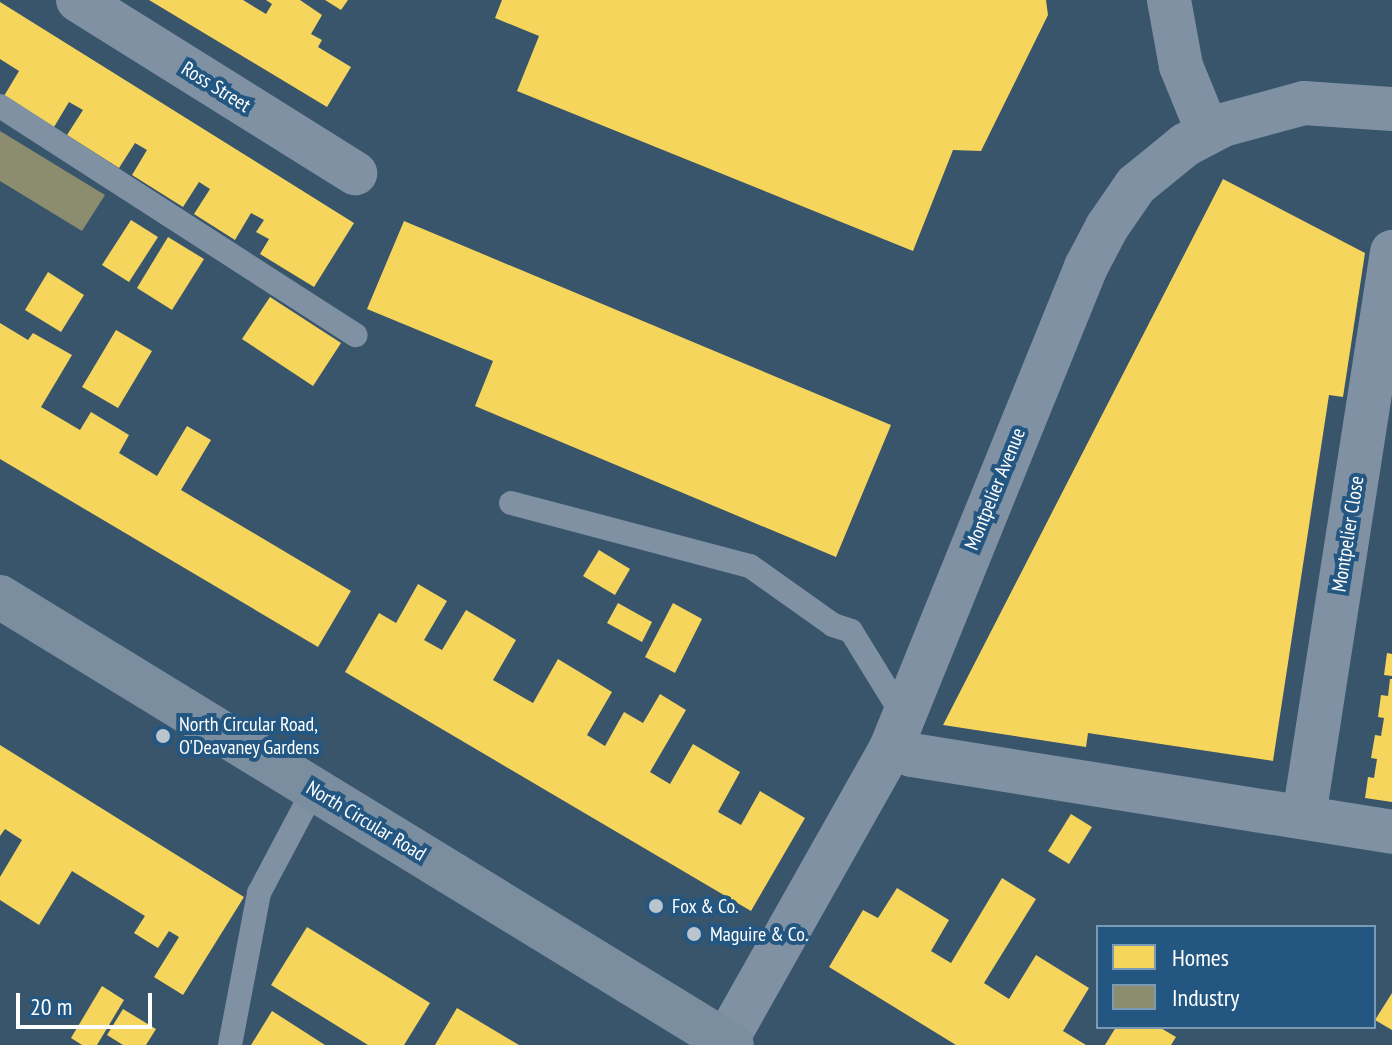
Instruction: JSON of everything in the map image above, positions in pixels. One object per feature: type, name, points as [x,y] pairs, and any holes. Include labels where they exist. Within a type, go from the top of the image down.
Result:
[{"type":"main road","name":"North Circular Road","points":[[0,597],[729,1043]]},
{"type":"street","name":"Ross Street","points":[[78,0],[355,173]]},
{"type":"street","points":[[1169,0],[1181,66],[1208,132]]},
{"type":"street","name":"Montpelier Avenue","points":[[729,1043],[897,733],[1086,267],[1107,227],[1136,185],[1185,145],[1251,114],[1304,103],[1334,102],[1392,109]]},
{"type":"street","name":"Montpelier Close","points":[[1304,816],[1392,252]]},
{"type":"street","points":[[897,733],[928,758],[1392,832]]},
{"type":"lane","points":[[0,106],[356,335]]},
{"type":"lane","points":[[511,503],[750,566],[833,625],[851,631],[897,733]]},
{"type":"lane","points":[[230,1045],[259,893],[314,789]]},
{"type":"building: Homes","points":[[149,0],[243,0],[266,14],[272,4],[266,0],[300,0],[322,15],[311,34],[322,40],[318,47],[351,67],[327,107]]},
{"type":"building: Homes","points":[[325,0],[348,0],[341,10]]},
{"type":"building: Homes","points":[[502,0],[1046,0],[1048,15],[981,151],[953,150],[913,251],[517,91],[539,36],[495,18]]},
{"type":"building: Homes","points":[[0,2],[354,223],[314,287],[260,254],[269,239],[256,232],[264,220],[251,213],[235,240],[194,214],[210,189],[199,182],[183,207],[132,175],[147,150],[135,143],[119,168],[67,135],[83,110],[69,102],[54,127],[4,96],[19,71],[0,59]]},
{"type":"building: Homes","points":[[1223,179],[1365,253],[1343,397],[1329,395],[1273,761],[1088,733],[1086,747],[943,725]]},
{"type":"building: Homes","points":[[131,220],[158,237],[129,282],[102,265]]},
{"type":"building: Homes","points":[[404,221],[891,425],[836,557],[475,406],[493,361],[367,309]]},
{"type":"building: Homes","points":[[168,237],[204,259],[172,310],[137,288]]},
{"type":"building: Homes","points":[[48,272],[84,295],[61,332],[25,310]]},
{"type":"building: Homes","points":[[270,297],[341,343],[313,386],[242,339]]},
{"type":"building: Homes","points":[[0,323],[28,340],[33,333],[72,355],[41,407],[80,430],[91,412],[129,435],[119,453],[157,476],[187,426],[211,440],[181,490],[351,591],[318,647],[0,459]]},
{"type":"building: Homes","points":[[116,330],[152,351],[118,408],[82,387]]},
{"type":"building: Homes","points":[[599,550],[630,569],[615,595],[583,576]]},
{"type":"building: Homes","points":[[418,584],[447,601],[424,640],[442,650],[466,610],[516,640],[493,680],[533,703],[558,659],[612,692],[587,735],[605,746],[624,712],[643,723],[660,694],[686,710],[650,772],[670,784],[693,744],[740,772],[718,812],[741,825],[760,791],[805,818],[751,911],[345,672],[379,613],[396,623]]},
{"type":"building: Homes","points":[[618,603],[652,622],[642,642],[607,623]]},
{"type":"building: Homes","points":[[673,603],[702,619],[675,673],[645,657]]},
{"type":"building: Homes","points":[[1387,653],[1392,654],[1392,676],[1384,675]]},
{"type":"building: Homes","points":[[1390,679],[1392,802],[1365,798],[1368,777],[1374,778],[1377,759],[1371,758],[1375,735],[1381,736],[1384,718],[1378,717],[1381,695],[1388,696]]},
{"type":"building: Homes","points":[[0,745],[244,897],[183,995],[154,977],[179,937],[169,931],[158,948],[134,933],[145,916],[72,871],[39,925],[0,900],[0,877],[22,840],[5,829],[0,836]]},
{"type":"building: Homes","points":[[1071,814],[1092,827],[1069,864],[1048,851]]},
{"type":"building: Homes","points":[[1002,878],[1036,899],[984,983],[1009,999],[1036,955],[1089,988],[1063,1031],[1086,1045],[956,1045],[829,967],[863,910],[878,918],[897,888],[949,920],[931,951],[951,963]]},
{"type":"building: Homes","points":[[307,927],[430,1003],[404,1045],[368,1045],[271,985]]},
{"type":"building: Homes","points":[[102,986],[124,1000],[97,1045],[82,1045],[71,1038]]},
{"type":"building: Homes","points":[[1392,993],[1392,1030],[1376,1018]]},
{"type":"building: Homes","points":[[457,1008],[519,1045],[435,1045]]},
{"type":"building: Homes","points":[[123,1009],[156,1029],[146,1045],[123,1045],[107,1035]]},
{"type":"building: Homes","points":[[272,1011],[325,1045],[251,1045]]},
{"type":"building: Homes","points":[[1115,1029],[1162,1029],[1176,1037],[1171,1045],[1105,1045]]},
{"type":"building: Industry","points":[[0,131],[105,195],[82,231],[0,181]]},
{"type":"place","name":"North Circular Road, O'Deavaney Gardens","points":[[163,736]]},
{"type":"place","name":"Fox & Co.","points":[[656,906]]},
{"type":"place","name":"Maguire & Co.","points":[[694,934]]}]
